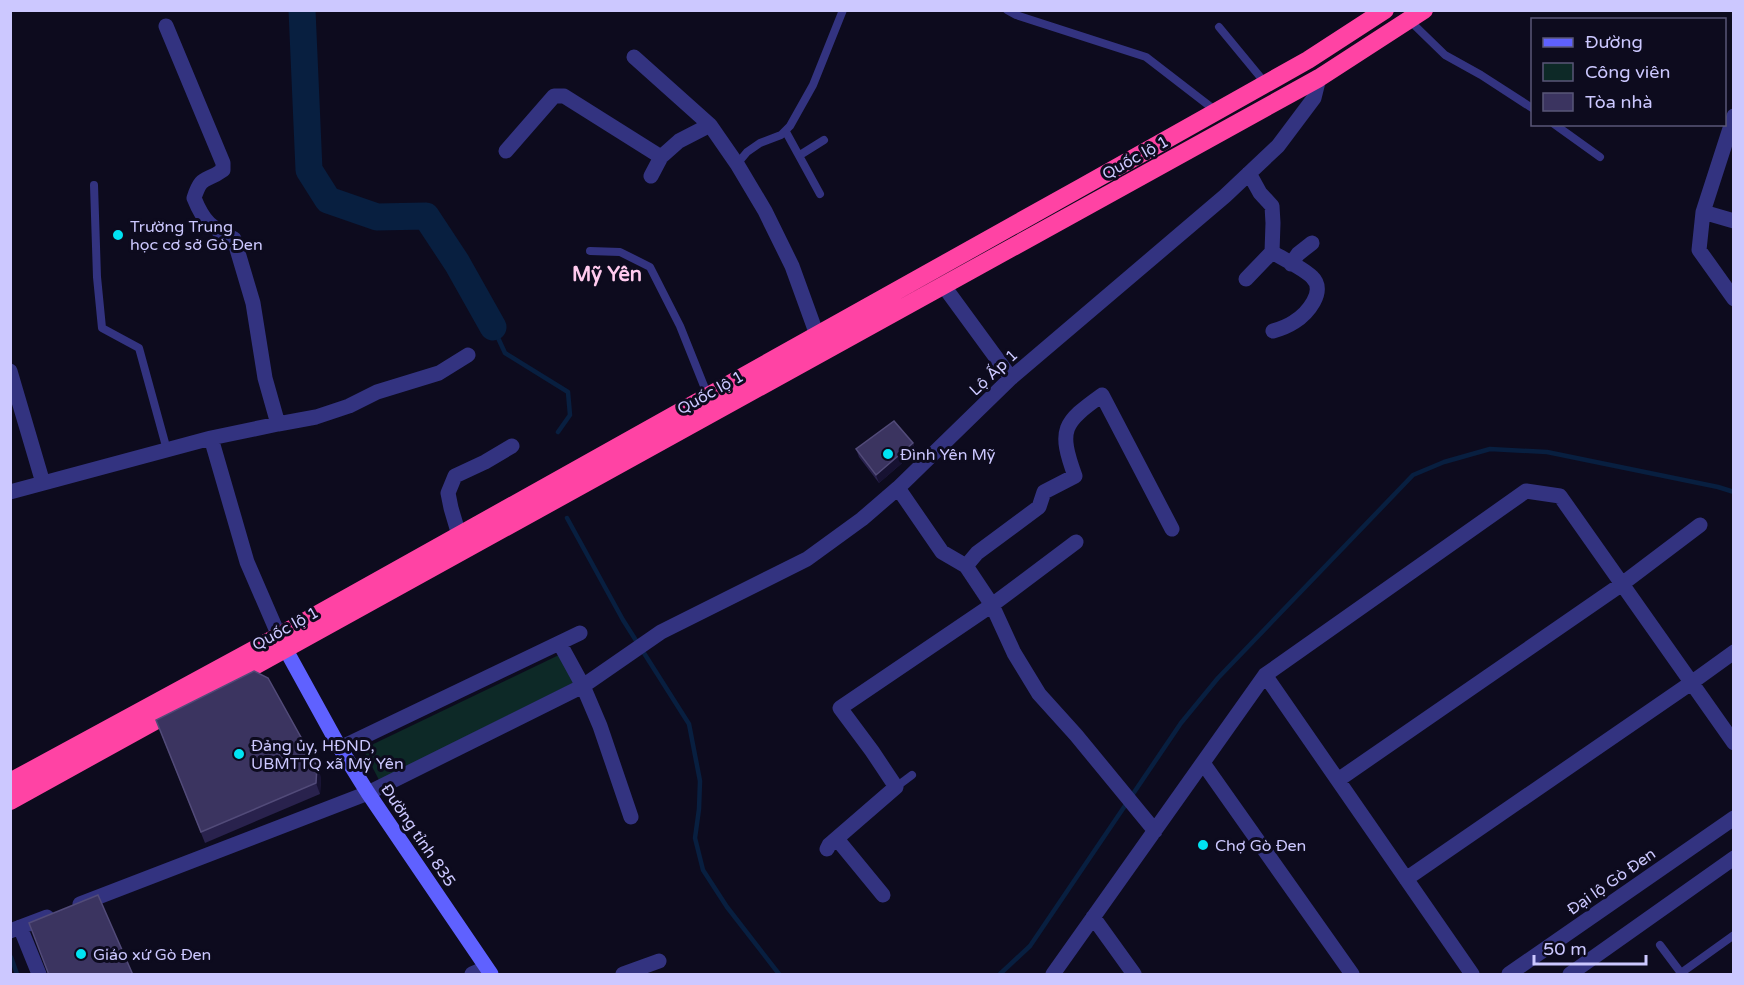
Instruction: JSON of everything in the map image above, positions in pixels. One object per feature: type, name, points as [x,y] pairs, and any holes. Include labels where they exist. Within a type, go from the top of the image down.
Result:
[{"type":"highway","name":"Quốc lộ 1","points":[[10,801],[282,643],[459,535],[1266,84],[1385,10]]},
{"type":"highway","name":"Quốc lộ 1","points":[[10,782],[282,643],[943,285],[1319,78],[1416,15]]},
{"type":"main road","name":"Đường tỉnh 835","points":[[282,643],[340,748],[483,972]]},
{"type":"street","points":[[166,26],[223,163],[223,170],[204,179],[194,198],[212,227],[234,239],[253,303],[265,378],[278,423]]},
{"type":"street","points":[[634,57],[710,125],[737,164],[765,211],[792,266],[817,335]]},
{"type":"street","name":"Lộ Ấp 1","points":[[15,929],[368,793],[583,686],[661,632],[807,559],[862,519],[898,488],[1011,378],[1224,196],[1278,146],[1314,98],[1319,78]]},
{"type":"street","points":[[506,151],[554,96],[564,96],[661,157]]},
{"type":"street","points":[[1734,116],[1703,212],[1699,250],[1734,299]]},
{"type":"street","points":[[651,176],[661,157],[679,141],[710,125]]},
{"type":"street","points":[[1246,279],[1272,252],[1273,223],[1272,206],[1260,193],[1249,173]]},
{"type":"street","points":[[1703,212],[1734,221]]},
{"type":"street","points":[[1291,264],[1298,254],[1312,243]]},
{"type":"street","points":[[1272,252],[1312,277],[1317,286],[1312,306],[1295,322],[1272,331]]},
{"type":"street","points":[[943,285],[1011,378]]},
{"type":"street","points":[[10,492],[211,438],[316,417],[349,406],[377,392],[439,372],[468,355]]},
{"type":"street","points":[[10,371],[43,483]]},
{"type":"street","points":[[966,566],[977,553],[1039,507],[1044,492],[1075,476],[1065,436],[1066,427],[1078,412],[1102,395],[1172,528]]},
{"type":"street","points":[[211,438],[247,562],[282,643]]},
{"type":"street","points":[[459,535],[448,493],[454,476],[485,462],[512,446]]},
{"type":"street","points":[[898,488],[942,552],[966,566],[992,604],[1014,653],[1039,694],[1155,831]]},
{"type":"street","points":[[1053,975],[1265,675],[1526,491],[1560,496],[1734,743]]},
{"type":"street","points":[[1338,780],[1622,584],[1700,525]]},
{"type":"street","points":[[883,895],[832,844],[896,787],[840,708],[992,604],[1076,542]]},
{"type":"street","points":[[340,748],[580,633]]},
{"type":"street","points":[[560,644],[583,686],[600,726],[632,817]]},
{"type":"street","points":[[1406,879],[1734,652]]},
{"type":"street","points":[[1265,675],[1472,975]]},
{"type":"street","points":[[1203,763],[1352,975]]},
{"type":"street","name":"Đại lộ Gò Đen","points":[[1509,975],[1734,818]]},
{"type":"street","points":[[1570,975],[1734,858]]},
{"type":"street","points":[[1094,917],[1134,975]]},
{"type":"street","points":[[15,929],[39,975]]},
{"type":"street","points":[[623,975],[659,961]]},
{"type":"lane","points":[[737,164],[747,152],[760,143],[786,132],[813,85],[843,10]]},
{"type":"lane","points":[[1007,10],[1016,15],[1146,57],[1216,112]]},
{"type":"lane","points":[[1416,15],[1445,55],[1531,107]]},
{"type":"lane","points":[[1219,27],[1242,52],[1266,84]]},
{"type":"lane","points":[[1557,126],[1600,157]]},
{"type":"lane","points":[[786,132],[820,194]]},
{"type":"lane","points":[[800,155],[824,140]]},
{"type":"lane","points":[[94,184],[97,277],[102,328],[139,348],[167,450]]},
{"type":"lane","points":[[590,251],[620,252],[650,267],[680,326],[708,396]]},
{"type":"lane","points":[[896,787],[912,775]]},
{"type":"lane","points":[[1660,945],[1682,974],[1734,935]]},
{"type":"green space","points":[[561,654],[577,681],[379,780],[363,749]]},
{"type":"building","name":"Đình Yên Mỹ","points":[[894,421],[913,443],[876,475],[856,449]]},
{"type":"building","name":"Đảng ủy, HĐND, UBMTTQ xã Mỹ Yên","points":[[254,671],[268,678],[317,766],[316,783],[201,832],[156,720]]},
{"type":"building","name":"Giáo xứ Gò Đen","points":[[98,895],[133,975],[49,975],[29,923]]},
{"type":"waterway","points":[[302,10],[309,170],[328,200],[377,217],[426,216],[457,263],[493,327]]},
{"type":"waterway","points":[[493,327],[505,353],[568,392],[570,415],[558,432]]},
{"type":"waterway","points":[[1000,974],[1030,946],[1181,723],[1218,678],[1413,475],[1444,462],[1490,449],[1547,452],[1734,492]]},
{"type":"waterway","points":[[567,518],[623,620],[689,724],[700,781],[695,838],[703,870],[727,907],[779,974]]},
{"type":"waterway","points":[[11,957],[17,974]]},
{"type":"place","name":"Trường Trung học cơ sở Gò Đen","points":[[118,235]]},
{"type":"place","name":"Đình Yên Mỹ","points":[[888,454]]},
{"type":"place","name":"Đảng ủy, HĐND, UBMTTQ xã Mỹ Yên","points":[[239,754]]},
{"type":"place","name":"Chợ Gò Đen","points":[[1203,845]]},
{"type":"place","name":"Giáo xứ Gò Đen","points":[[81,954]]},
{"type":"district","name":"Mỹ Yên","points":[[607,274]]}]
